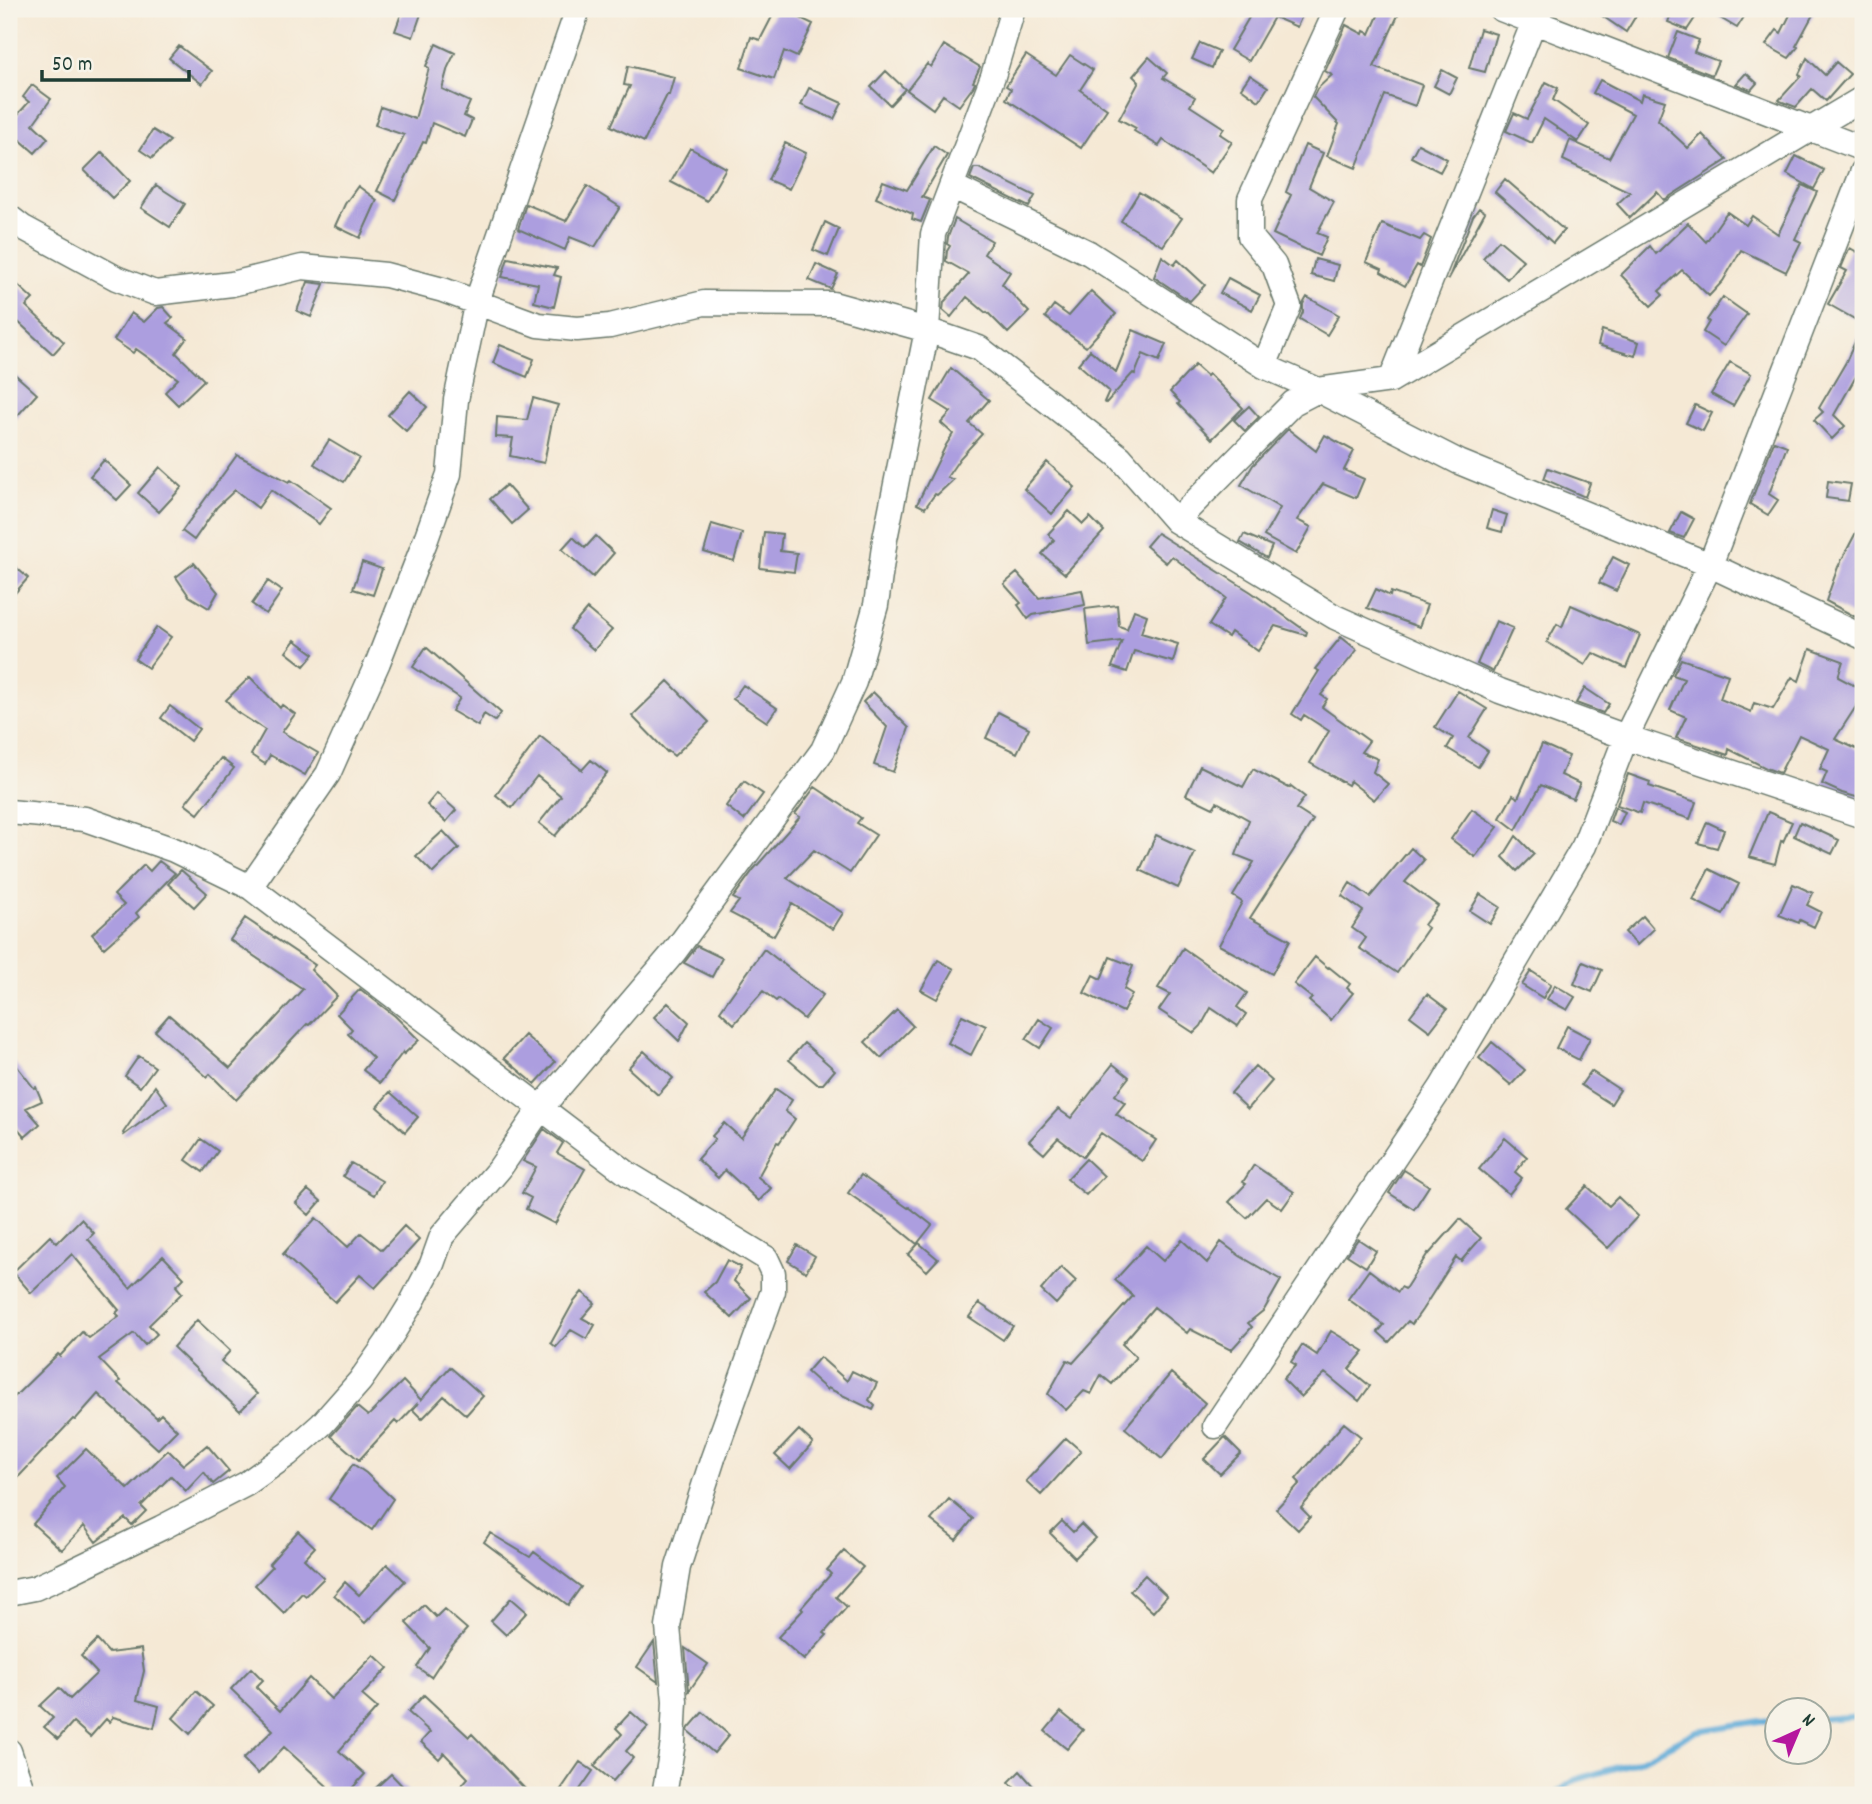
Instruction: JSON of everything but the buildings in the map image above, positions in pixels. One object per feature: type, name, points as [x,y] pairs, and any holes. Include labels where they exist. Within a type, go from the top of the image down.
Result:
[{"type":"street","points":[[250,887],[328,774],[378,662],[426,539],[449,474],[456,400],[477,301],[578,9]]},
{"type":"street","points":[[9,1593],[35,1588],[62,1576],[246,1484],[288,1454],[322,1424],[386,1344],[427,1273],[442,1236],[500,1168],[541,1108],[675,951],[823,750],[854,682],[876,605],[885,539],[927,330],[933,234],[993,76],[1013,9]]},
{"type":"street","points":[[1264,366],[1289,306],[1274,265],[1250,236],[1250,200],[1338,9]]},
{"type":"street","points":[[1501,9],[1537,15],[1863,149]]},
{"type":"street","points":[[1391,380],[1537,15]]},
{"type":"street","points":[[1176,521],[1293,403],[1318,390],[1391,380],[1863,97]]},
{"type":"street","points":[[1216,1426],[1441,1088],[1584,846],[1626,737],[1710,565],[1863,171]]},
{"type":"street","points":[[952,186],[1089,253],[1264,366],[1318,390],[1459,463],[1710,565],[1863,637]]},
{"type":"street","points":[[9,217],[22,227],[116,278],[155,293],[232,284],[302,267],[386,275],[477,301],[538,325],[577,329],[610,326],[704,303],[717,303],[832,304],[927,330],[979,348],[1120,457],[1176,521],[1335,617],[1500,691],[1626,737],[1863,816]]},
{"type":"street","points":[[9,812],[85,819],[174,850],[250,887],[628,1174],[766,1258],[773,1273],[773,1291],[713,1458],[678,1567],[667,1627],[675,1701],[673,1743],[664,1795]]},
{"type":"street","points":[[9,1752],[24,1795]]},
{"type":"waterway","points":[[1834,1718],[1863,1716]]},
{"type":"waterway","points":[[1554,1795],[1575,1780],[1639,1761],[1697,1731],[1764,1721]]}]
